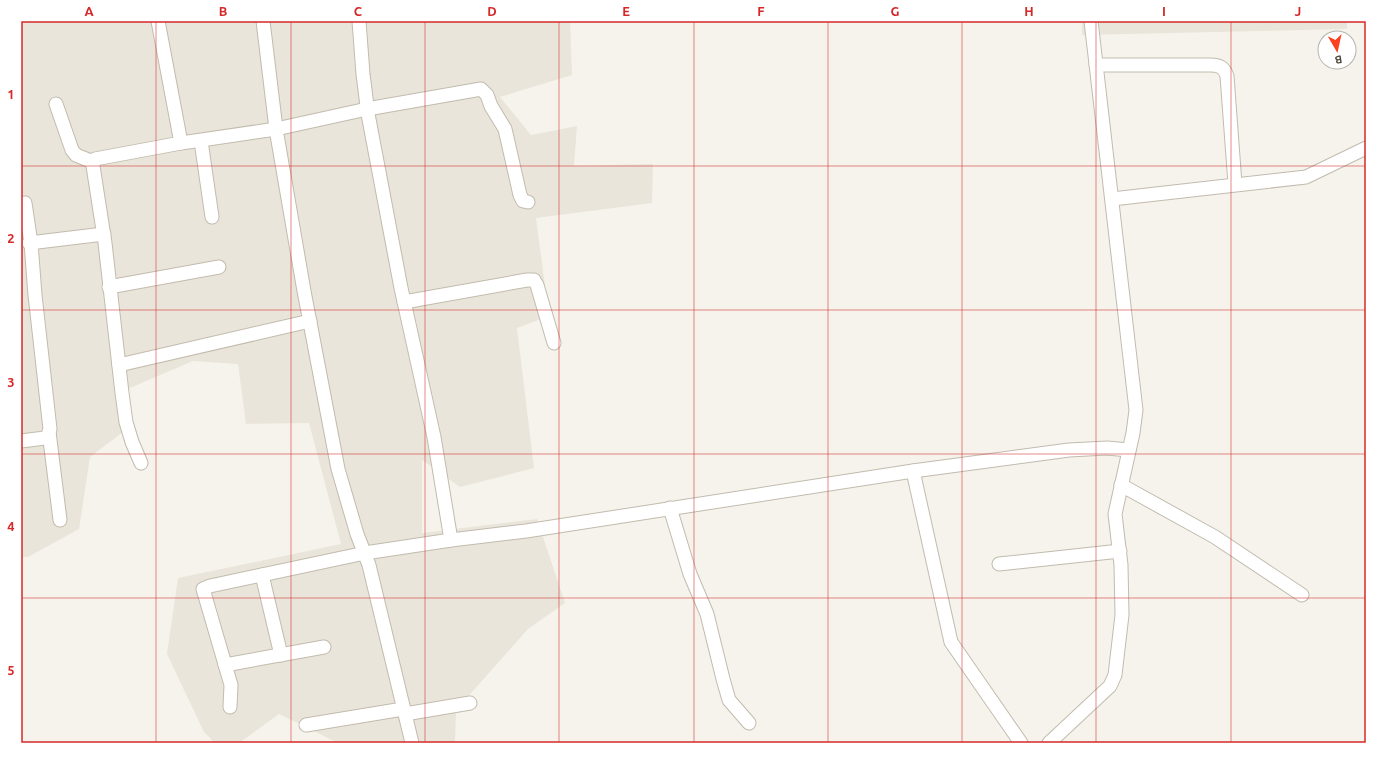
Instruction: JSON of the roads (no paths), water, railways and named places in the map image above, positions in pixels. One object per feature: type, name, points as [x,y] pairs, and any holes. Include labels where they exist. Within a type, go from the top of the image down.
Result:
[{"type":"street","points":[[158,21],[181,143]]},
{"type":"street","points":[[262,21],[276,128],[338,469],[357,534],[366,553],[412,743]]},
{"type":"street","points":[[359,21],[363,74],[368,109],[404,302],[434,437],[451,540]]},
{"type":"street","points":[[1049,743],[1110,686],[1113,680],[1122,615],[1122,564],[1115,514],[1136,410],[1091,21]]},
{"type":"street","points":[[1096,65],[1217,65],[1222,67],[1227,76],[1235,184]]},
{"type":"street","points":[[93,162],[100,157],[276,128],[368,109],[481,89],[487,95],[491,106],[505,129],[520,196],[523,201],[528,202]]},
{"type":"street","points":[[56,104],[72,150],[76,155],[93,162]]},
{"type":"street","points":[[201,141],[212,217]]},
{"type":"street","points":[[1112,199],[1306,177],[1366,148]]},
{"type":"street","points":[[93,162],[104,234],[126,422],[132,442],[141,463]]},
{"type":"street","points":[[25,203],[49,432],[60,520]]},
{"type":"street","points":[[30,243],[104,234]]},
{"type":"street","points":[[109,287],[219,267]]},
{"type":"street","points":[[404,302],[534,280],[538,286],[554,344]]},
{"type":"street","points":[[119,365],[310,321]]},
{"type":"street","points":[[21,441],[45,438],[48,436],[49,432]]},
{"type":"street","points":[[230,707],[232,685],[203,589],[210,586],[366,553],[451,540],[526,531],[913,471],[1069,450],[1107,448],[1129,450]]},
{"type":"street","points":[[913,471],[951,642],[1021,743]]},
{"type":"street","points":[[1121,485],[1215,537],[1302,595]]},
{"type":"street","points":[[670,508],[690,574],[707,614],[729,700],[749,723]]},
{"type":"street","points":[[999,564],[1120,551]]},
{"type":"street","points":[[262,575],[281,655]]},
{"type":"street","points":[[225,665],[324,647]]},
{"type":"street","points":[[306,725],[470,703]]}]
